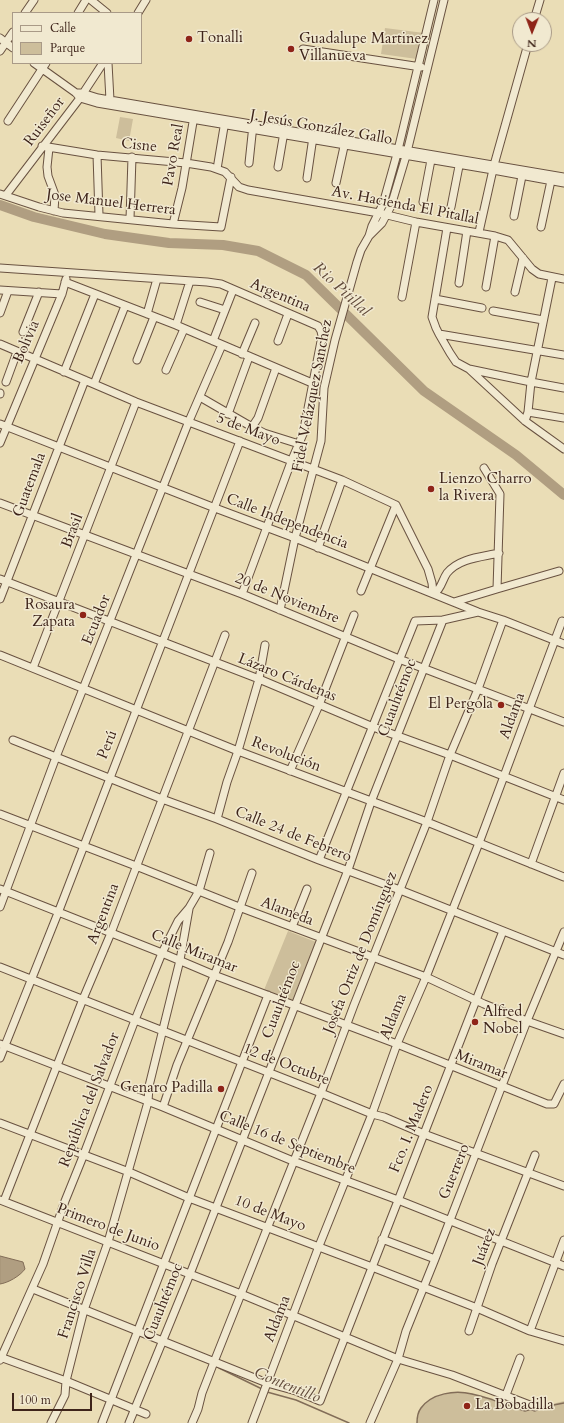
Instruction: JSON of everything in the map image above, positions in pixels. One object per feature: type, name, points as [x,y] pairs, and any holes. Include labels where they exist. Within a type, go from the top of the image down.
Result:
[{"type":"street","points":[[27,12],[34,0]]},
{"type":"street","points":[[79,12],[86,0]]},
{"type":"street","points":[[91,0],[106,12]]},
{"type":"street","points":[[139,12],[146,0]]},
{"type":"street","points":[[369,236],[372,226],[383,204],[434,0]]},
{"type":"street","points":[[369,236],[376,231],[387,215],[406,153],[444,0]]},
{"type":"street","points":[[536,12],[540,0]]},
{"type":"street","points":[[0,51],[3,40],[12,33]]},
{"type":"street","points":[[3,40],[12,47]]},
{"type":"street","points":[[303,49],[427,68]]},
{"type":"street","points":[[479,232],[494,168],[526,52]]},
{"type":"street","name":"Ruiseñor","points":[[3,195],[46,147],[79,94],[102,64]]},
{"type":"street","points":[[108,64],[110,100]]},
{"type":"street","points":[[8,121],[44,66]]},
{"type":"street","name":"J. Jesús González Gallo","points":[[44,66],[79,94],[97,103],[225,122],[460,162],[551,178],[564,183]]},
{"type":"street","name":"J. Jesús González Gallo","points":[[79,94],[194,117]]},
{"type":"street","name":"Pavo Real","points":[[174,224],[182,188],[194,117]]},
{"type":"street","points":[[217,169],[225,122]]},
{"type":"street","points":[[249,163],[253,127]]},
{"type":"street","points":[[278,168],[284,132]]},
{"type":"street","points":[[307,178],[313,137]]},
{"type":"street","points":[[336,183],[345,143]]},
{"type":"street","points":[[46,147],[48,176],[54,196],[54,211]]},
{"type":"street","name":"Cisne","points":[[46,147],[97,155],[186,163],[217,169],[225,172],[231,177]]},
{"type":"street","name":"J. Jesús González Gallo","points":[[406,153],[431,160],[460,162]]},
{"type":"street","points":[[97,155],[99,216]]},
{"type":"street","points":[[130,219],[132,158]]},
{"type":"street","points":[[423,202],[431,160]]},
{"type":"street","points":[[451,207],[460,162]]},
{"type":"street","points":[[514,216],[523,173]]},
{"type":"street","name":"Jose Manuel Herrera","points":[[3,195],[39,208],[54,211],[174,224],[221,227],[231,177]]},
{"type":"street","name":"Av. Hacienda El Pitallal","points":[[231,177],[238,187],[248,190],[379,213],[416,222],[495,236],[508,240],[532,269],[539,274],[552,278],[564,279]]},
{"type":"street","name":"J. Jesús González Gallo","points":[[551,178],[564,177]]},
{"type":"street","points":[[542,227],[551,178]]},
{"type":"street","points":[[402,297],[416,222]]},
{"type":"street","points":[[447,228],[432,317],[450,353],[456,362],[469,369],[524,421],[564,449]]},
{"type":"street","points":[[459,283],[467,231]]},
{"type":"street","name":"Fidel Velázquez Sanchez","points":[[280,610],[295,538],[321,441],[324,388],[335,340],[356,262],[369,236]]},
{"type":"street","points":[[486,287],[495,236]]},
{"type":"street","points":[[515,292],[523,258]]},
{"type":"street","name":"Argentina","points":[[0,268],[221,284],[318,326],[322,336],[303,434],[291,462],[242,594]]},
{"type":"street","name":"Bolivia","points":[[0,443],[3,425],[62,294],[67,273]]},
{"type":"street","points":[[524,421],[528,412],[531,382],[552,278]]},
{"type":"street","points":[[147,314],[157,279]]},
{"type":"street","points":[[176,325],[190,281]]},
{"type":"street","points":[[65,282],[176,325],[312,384]]},
{"type":"street","points":[[0,290],[62,294]]},
{"type":"street","points":[[0,313],[8,290]]},
{"type":"street","points":[[213,341],[233,290]]},
{"type":"street","points":[[22,332],[40,292]]},
{"type":"street","points":[[64,372],[95,294]]},
{"type":"street","points":[[435,298],[482,308]]},
{"type":"street","points":[[200,302],[225,310]]},
{"type":"street","points":[[94,384],[125,306]]},
{"type":"street","points":[[493,311],[543,320]]},
{"type":"street","points":[[278,341],[288,314]]},
{"type":"street","points":[[137,360],[154,317]]},
{"type":"street","points":[[228,414],[255,323]]},
{"type":"street","points":[[166,370],[184,329]]},
{"type":"street","points":[[440,334],[564,355]]},
{"type":"street","name":"5 de Mayo","points":[[0,344],[136,402],[291,462],[342,480],[396,505]]},
{"type":"street","name":"Ecuador","points":[[0,907],[3,890],[31,826],[56,758],[189,422],[222,345]]},
{"type":"street","points":[[6,382],[17,352]]},
{"type":"street","points":[[252,427],[258,418],[276,368]]},
{"type":"street","points":[[469,369],[564,388]]},
{"type":"street","name":"Guatemala","points":[[0,599],[3,580],[32,515],[85,380]]},
{"type":"street","points":[[200,397],[264,433],[299,444]]},
{"type":"street","name":"Brasil","points":[[33,668],[136,402]]},
{"type":"street","points":[[528,412],[564,418]]},
{"type":"street","name":"Calle Independencia","points":[[3,425],[110,468],[164,487],[295,538],[478,612],[503,620],[564,644]]},
{"type":"street","name":"Perú","points":[[0,1058],[2,1045],[32,978],[58,913],[240,441]]},
{"type":"street","points":[[484,468],[500,494],[499,553],[496,589]]},
{"type":"street","points":[[318,548],[342,480]]},
{"type":"street","name":"20 de Noviembre","points":[[0,503],[242,594],[424,669],[564,722]]},
{"type":"street","points":[[396,505],[428,569],[433,594]]},
{"type":"street","points":[[362,591],[396,505]]},
{"type":"street","points":[[433,594],[441,586],[447,574],[456,565],[476,557],[499,553]]},
{"type":"street","points":[[454,602],[559,570]]},
{"type":"street","name":"Lázaro Cárdenas","points":[[3,580],[259,679],[373,727],[450,755],[564,800]]},
{"type":"street","points":[[318,860],[415,621],[443,620],[478,612]]},
{"type":"street","points":[[290,771],[319,705],[354,615]]},
{"type":"street","name":"Cuauhtémoc","points":[[129,1423],[190,1274],[348,870],[371,802],[443,620]]},
{"type":"street","name":"Josefa Ortiz de Domínguez","points":[[192,1423],[214,1362],[427,822],[450,755],[478,689],[503,620]]},
{"type":"street","name":"Aldama","points":[[252,1423],[319,1246],[372,1114],[397,1044],[426,977],[479,843],[562,621]]},
{"type":"street","name":"Argentina","points":[[2,1200],[111,933],[225,635]]},
{"type":"street","points":[[217,819],[259,679],[265,645]]},
{"type":"street","name":"Revolución","points":[[0,655],[238,751],[427,822],[564,877]]},
{"type":"street","name":"Calle 24 de Febrero","points":[[13,740],[564,955]]},
{"type":"street","points":[[531,864],[564,773]]},
{"type":"street","name":"Alameda","points":[[0,814],[136,866],[239,908],[426,977],[476,1000],[527,1021],[564,1034]]},
{"type":"street","name":"República del Salvador","points":[[0,1358],[33,1288],[65,1201],[162,953],[178,921],[189,908],[199,891],[210,853]]},
{"type":"street","points":[[163,1107],[177,1065],[228,942],[252,873]]},
{"type":"street","points":[[292,927],[307,889]]},
{"type":"street","name":"Calle Miramar","points":[[3,890],[180,960],[214,975],[379,1038]]},
{"type":"street","name":"Francisco Villa","points":[[51,1423],[65,1395],[66,1381],[84,1310],[108,1242],[148,1102],[150,1086],[180,960],[189,908]]},
{"type":"street","name":"Fco. I. Madero","points":[[267,1383],[296,1391],[320,1401],[503,931]]},
{"type":"street","name":"Guerrero","points":[[370,1423],[398,1359],[406,1331],[449,1220],[477,1153],[527,1021],[564,932]]},
{"type":"street","name":"12 de Octubre","points":[[0,967],[32,978],[372,1114],[384,1117],[424,1134],[564,1186]]},
{"type":"street","points":[[102,1423],[268,995]]},
{"type":"street","name":"Miramar","points":[[379,1038],[547,1104],[552,1105],[555,1102],[564,1084]]},
{"type":"street","name":"Calle 16 de Septiembre","points":[[2,1045],[163,1107],[293,1161],[398,1200],[500,1242],[564,1266]]},
{"type":"street","name":"10 de Mayo","points":[[0,1123],[84,1154],[189,1198],[319,1246],[477,1308],[530,1331],[564,1341]]},
{"type":"street","name":"Juárez","points":[[469,1330],[500,1242],[535,1155]]},
{"type":"street","name":"Primero de Junio","points":[[2,1200],[241,1294],[398,1359],[452,1375],[535,1407]]},
{"type":"street","points":[[382,1239],[435,1259]]},
{"type":"street","points":[[530,1331],[554,1263],[564,1240]]},
{"type":"street","points":[[33,1288],[267,1383]]},
{"type":"street","points":[[0,1358],[66,1381],[146,1414]]},
{"type":"street","points":[[506,1395],[520,1358]]},
{"type":"green space","points":[[385,28],[424,33],[417,59],[381,54]]},
{"type":"green space","points":[[120,117],[133,119],[129,141],[116,138]]},
{"type":"green space","points":[[288,931],[316,942],[292,1001],[264,990]]},
{"type":"green space","name":"La Bobadilla","points":[[455,1392],[471,1393],[525,1411],[564,1401],[564,1423],[417,1423],[421,1409],[429,1400],[441,1395]]},
{"type":"shaded area","points":[[0,1256],[23,1262],[25,1269],[14,1279],[0,1284]]},
{"type":"waterway","name":"Rio Pitillal","points":[[0,205],[34,217],[105,234],[169,243],[223,245],[258,251],[306,275],[424,391],[516,455],[564,495]]},
{"type":"waterway","name":"Contentillo","points":[[219,1368],[262,1389]]},
{"type":"waterway","name":"Contentillo","points":[[267,1392],[296,1400],[349,1423]]},
{"type":"waterway","name":"Contentillo","points":[[417,1423],[419,1411],[431,1399],[444,1394],[458,1392],[479,1396],[525,1411],[532,1409]]},
{"type":"waterway","name":"Contentillo","points":[[538,1408],[564,1403]]},
{"type":"place","name":"Tonalli","points":[[189,39]]},
{"type":"place","name":"Guadalupe Martinez Villanueva","points":[[291,49]]},
{"type":"place","name":"Lienzo Charro la Rivera","points":[[431,489]]},
{"type":"place","name":"Rosaura Zapata","points":[[83,615]]},
{"type":"place","name":"El Pergola","points":[[501,705]]},
{"type":"place","name":"Alfred Nobel","points":[[475,1022]]},
{"type":"place","name":"Genaro Padilla","points":[[221,1089]]},
{"type":"place","name":"La Bobadilla","points":[[467,1406]]}]
